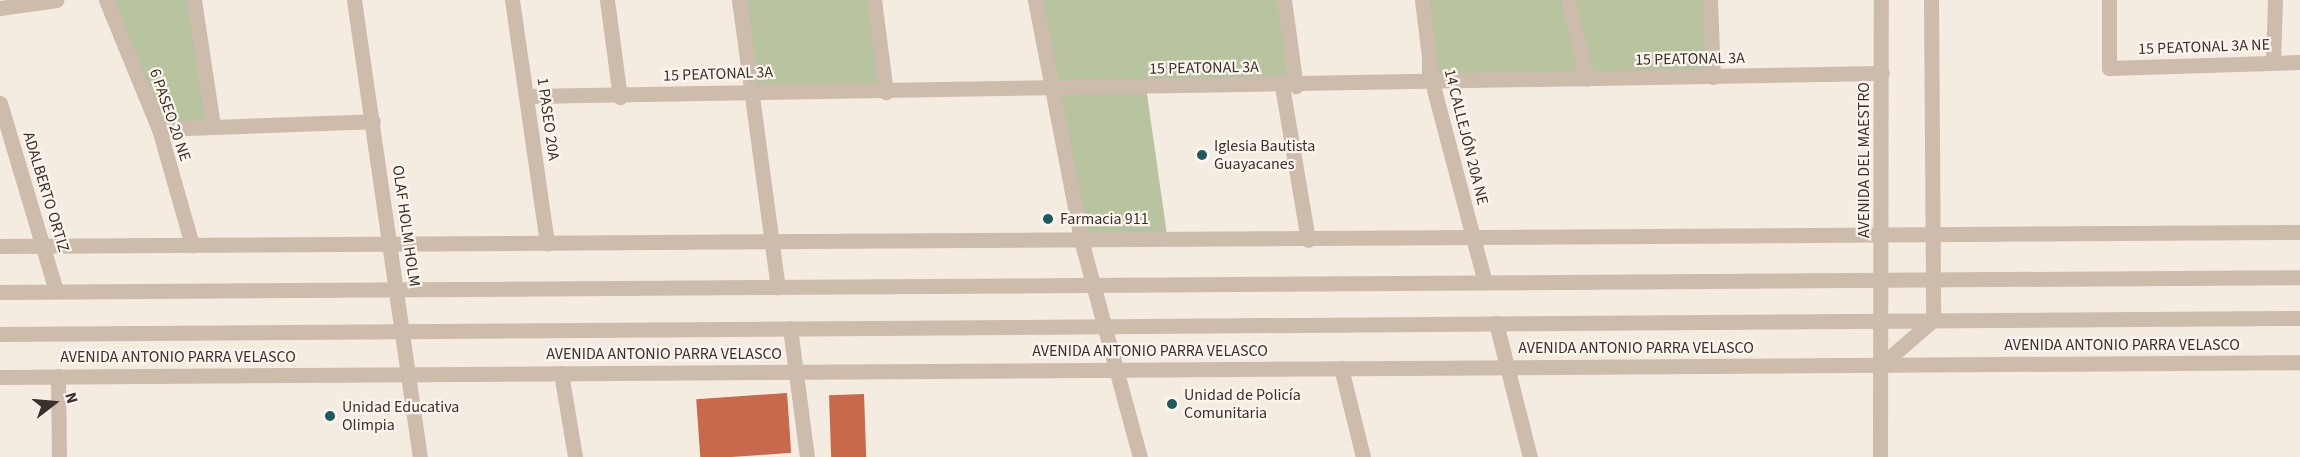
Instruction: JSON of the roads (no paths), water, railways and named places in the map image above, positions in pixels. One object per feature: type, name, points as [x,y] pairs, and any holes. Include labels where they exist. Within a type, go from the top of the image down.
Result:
[{"type":"street","points":[[0,8],[56,0]]},
{"type":"street","name":"6 PASEO 20 NE","points":[[106,0],[159,129],[192,245]]},
{"type":"street","points":[[194,0],[213,126]]},
{"type":"street","name":"OLAF HOLM HOLM","points":[[354,0],[420,457]]},
{"type":"street","name":"1 PASEO 20A","points":[[512,0],[547,244]]},
{"type":"street","points":[[607,0],[621,97]]},
{"type":"street","points":[[739,0],[778,287]]},
{"type":"street","points":[[874,0],[886,92]]},
{"type":"street","points":[[1035,0],[1048,88],[1081,240],[1120,369],[1140,457]]},
{"type":"street","points":[[1284,0],[1289,86],[1308,240]]},
{"type":"street","name":"14 CALLEJÓN 20A NE","points":[[1422,0],[1432,82],[1485,282]]},
{"type":"street","points":[[1568,0],[1587,79]]},
{"type":"street","points":[[1710,0],[1713,76]]},
{"type":"street","name":"AVENIDA DEL MAESTRO","points":[[1880,457],[1883,234],[1881,0]]},
{"type":"street","points":[[1881,365],[1933,320],[1931,0]]},
{"type":"street","name":"15 PEATONAL 3A NE","points":[[2109,0],[2109,68],[2300,62]]},
{"type":"street","points":[[2273,63],[2275,0]]},
{"type":"street","name":"15 PEATONAL 3A","points":[[526,96],[621,97],[750,90],[886,92],[1289,86],[1882,73]]},
{"type":"street","name":"ADALBERTO ORTIZ","points":[[0,103],[45,244],[56,291]]},
{"type":"street","points":[[159,129],[373,121]]},
{"type":"street","points":[[0,246],[1308,240],[2300,232]]},
{"type":"street","points":[[0,292],[2300,277]]},
{"type":"street","name":"AVENIDA ANTONIO PARRA VELASCO","points":[[0,334],[2300,318]]},
{"type":"street","points":[[1496,324],[1530,457]]},
{"type":"street","points":[[790,328],[807,457]]},
{"type":"street","name":"AVENIDA ANTONIO PARRA VELASCO","points":[[0,377],[2300,362]]},
{"type":"street","points":[[1341,368],[1363,457]]},
{"type":"street","points":[[561,373],[575,457]]},
{"type":"street","points":[[58,376],[59,457]]},
{"type":"place","name":"Iglesia Bautista Guayacanes","points":[[1202,155]]},
{"type":"place","name":"Farmacia 911","points":[[1048,219]]},
{"type":"place","name":"Unidad de Policía Comunitaria","points":[[1172,404]]},
{"type":"place","name":"Unidad Educativa Olimpia","points":[[330,416]]}]
